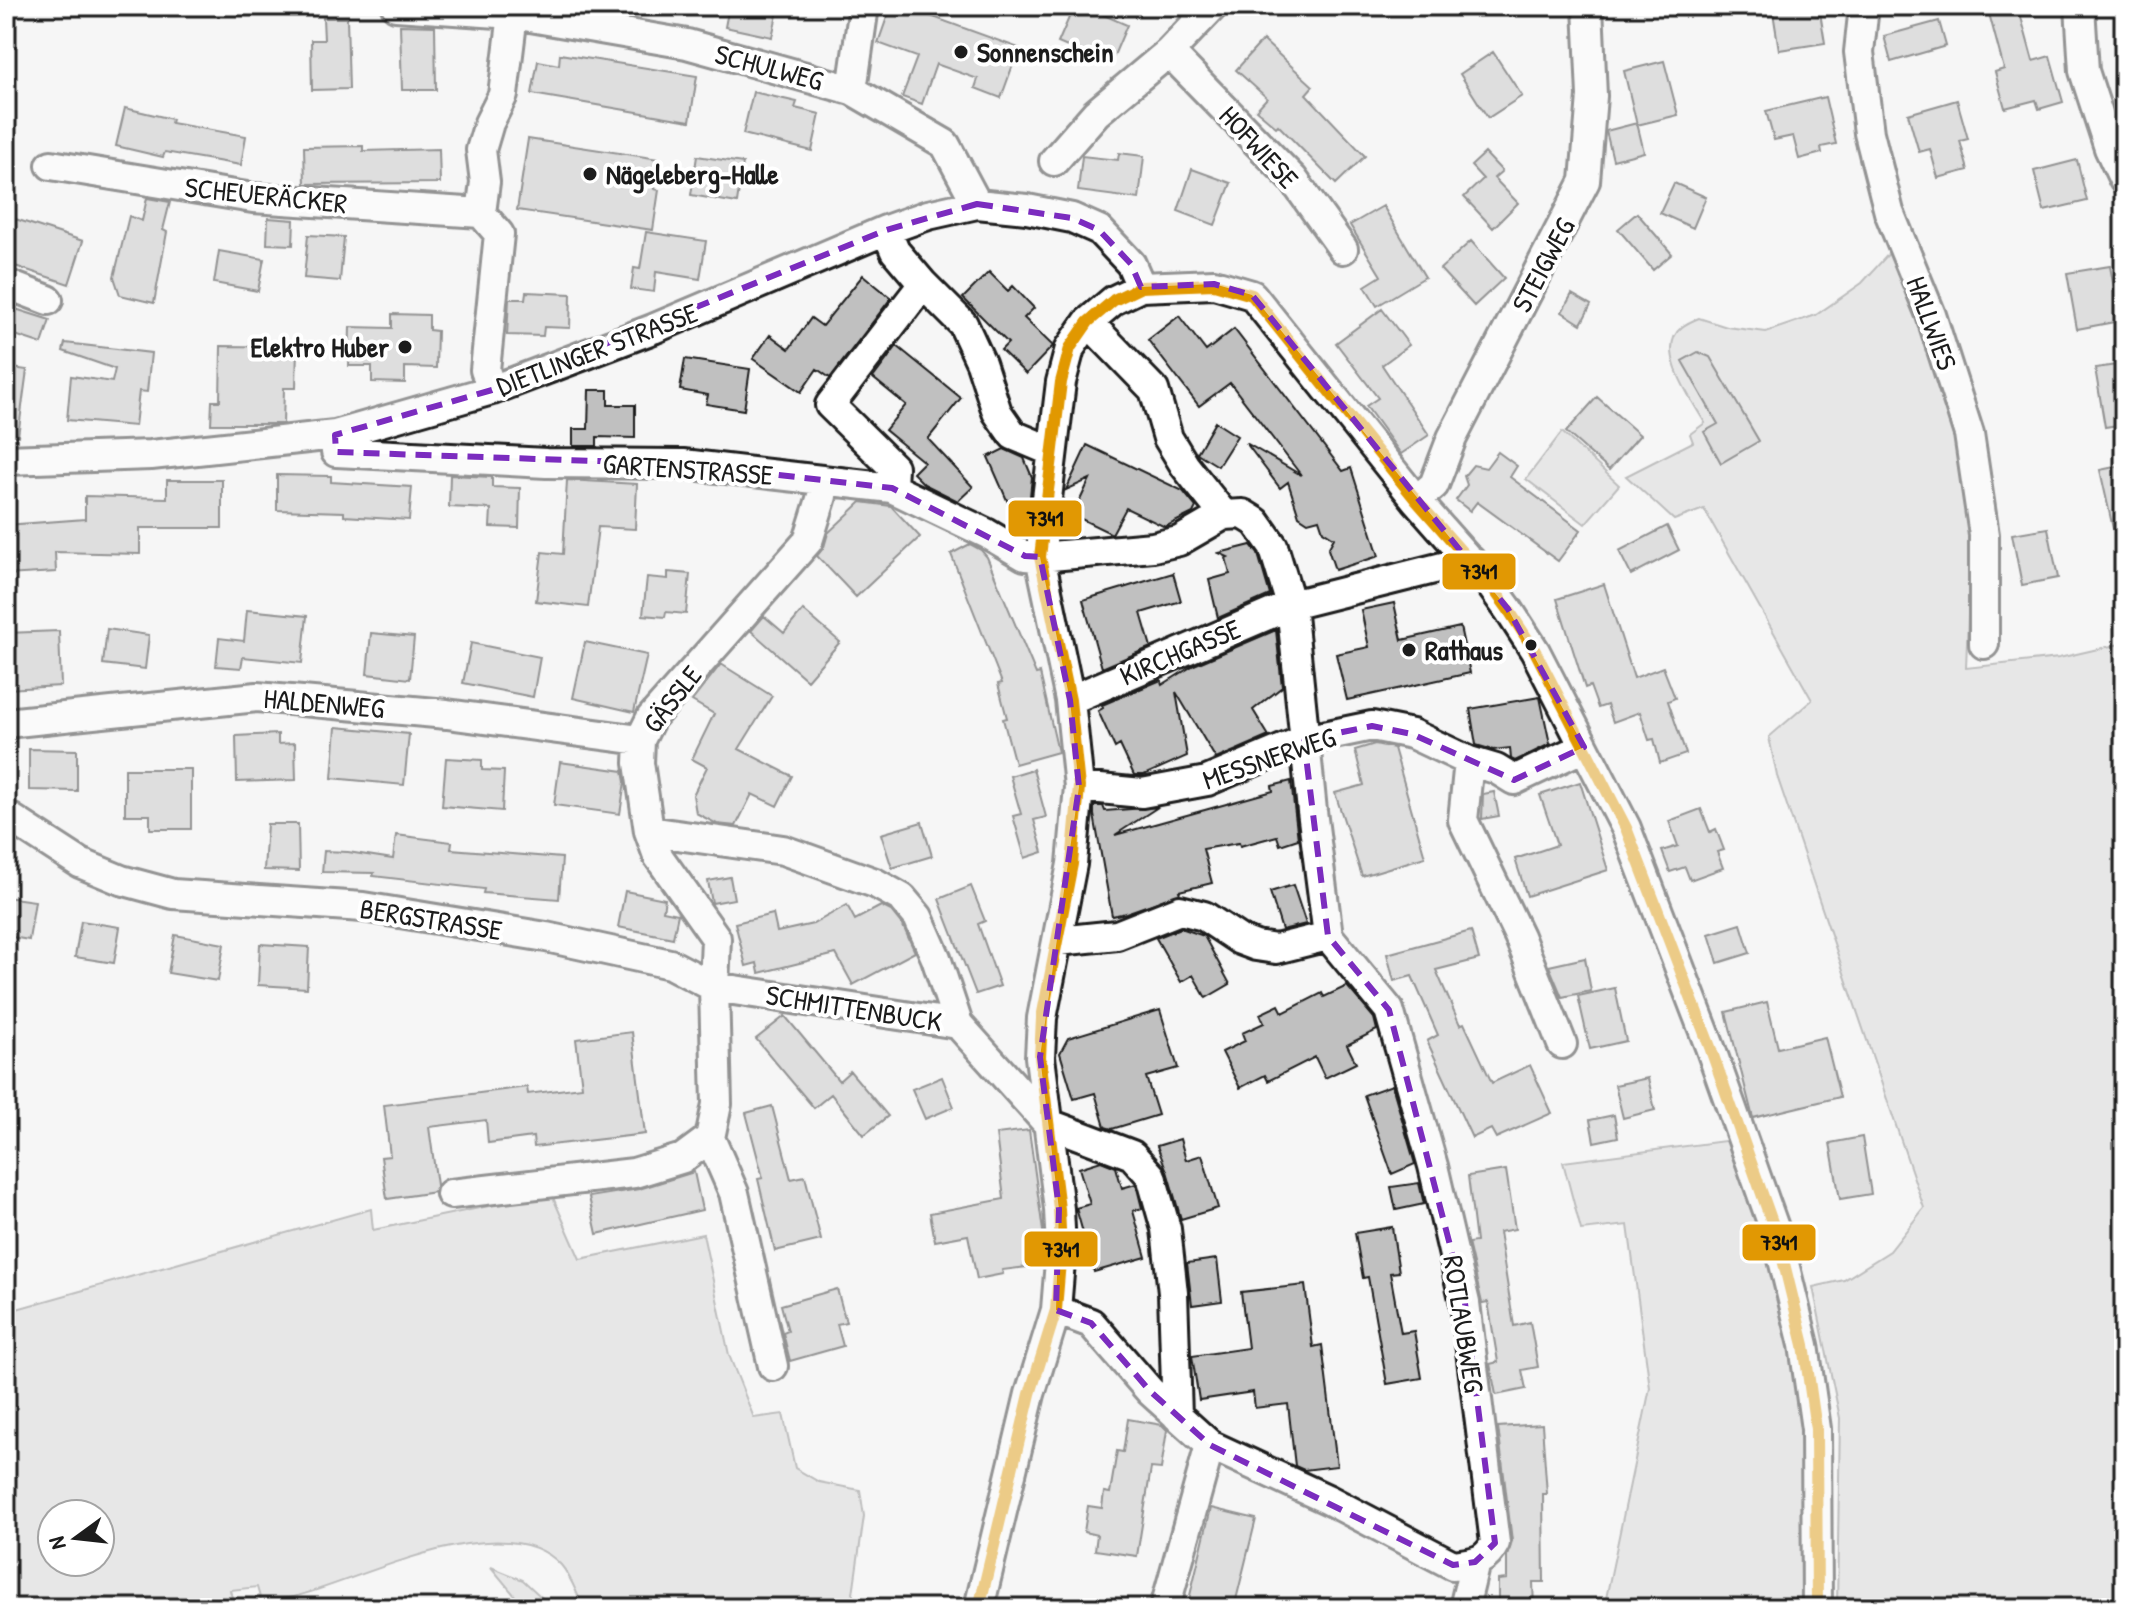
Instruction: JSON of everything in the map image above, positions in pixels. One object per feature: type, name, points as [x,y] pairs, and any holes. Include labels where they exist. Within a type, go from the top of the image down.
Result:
[{"type":"street","name":"SCHULWEG","points":[[396,6],[513,14],[687,44],[852,90],[945,144],[977,204]]},
{"type":"street","points":[[852,90],[864,6]]},
{"type":"street","points":[[1054,161],[1096,113],[1169,52],[1213,6]]},
{"type":"street","name":"STEIGWEG","points":[[1416,500],[1434,485],[1464,413],[1585,181],[1592,96],[1588,6]]},
{"type":"street","name":"HALLWIES","points":[[1864,6],[1859,52],[1869,133],[1889,212],[1931,315],[1969,434],[1984,535],[1984,644]]},
{"type":"street","points":[[2080,6],[2084,71],[2109,148],[2124,180]]},
{"type":"street","points":[[492,390],[485,370],[499,234],[481,213],[485,182],[481,150],[489,123],[503,95],[513,14]]},
{"type":"street","name":"HOFWIESE","points":[[1169,52],[1293,179],[1343,249]]},
{"type":"street","name":"SCHEUERÄCKER","points":[[51,165],[253,198],[481,213]]},
{"type":"street","name":"DIETLINGER STRASSE","points":[[6,460],[151,455],[335,435],[492,390],[653,329],[886,230],[928,215],[977,204],[1072,218],[1099,230],[1131,264],[1141,287]]},
{"type":"street","points":[[886,230],[895,251],[963,324],[981,363],[997,412],[1013,435],[1051,451]]},
{"type":"street","points":[[6,284],[48,300]]},
{"type":"street","points":[[892,488],[893,467],[830,405],[923,284]]},
{"type":"street","points":[[979,1608],[1030,1394],[1056,1310],[1061,1249],[1040,1057],[1042,1018],[1072,864],[1079,787],[1070,700],[1040,557],[1061,382],[1070,348],[1088,322],[1114,300],[1141,287],[1214,284],[1252,295],[1416,500],[1470,560],[1508,609],[1535,651],[1626,828],[1710,1047],[1778,1239],[1804,1345],[1816,1429],[1817,1608]]},
{"type":"street","points":[[1088,322],[1154,390],[1168,438],[1185,466],[1224,515]]},
{"type":"street","name":"GARTENSTRASSE","points":[[335,435],[336,452],[546,463],[683,464],[892,488],[986,533],[1025,556],[1040,557]]},
{"type":"street","name":"GÄSSLE","points":[[714,987],[716,938],[658,856],[649,831],[639,763],[640,740],[651,718],[808,541],[822,496],[823,480]]},
{"type":"street","points":[[1040,557],[1153,547],[1179,541],[1224,515],[1243,514],[1256,522],[1273,546],[1291,605],[1328,936],[1276,949],[1256,946],[1240,940],[1204,916],[1180,910],[1117,935],[1058,941]]},
{"type":"street","name":"KIRCHGASSE","points":[[1070,700],[1291,605],[1470,560]]},
{"type":"street","name":"HALDENWEG","points":[[6,723],[257,697],[447,714],[640,740]]},
{"type":"street","name":"MESSNERWEG","points":[[1079,787],[1142,793],[1207,781],[1304,740],[1372,726],[1412,734],[1469,761],[1496,769],[1514,780],[1584,747]]},
{"type":"street","points":[[1469,761],[1463,820],[1519,936],[1562,1044]]},
{"type":"street","name":"BERGSTRASSE","points":[[7,818],[80,863],[121,880],[173,894],[363,907],[546,937],[670,964],[714,987]]},
{"type":"street","points":[[649,831],[783,850],[875,883],[902,898],[918,917],[936,958],[958,1024]]},
{"type":"street","name":"ROTLAUBWEG","points":[[1328,936],[1389,1010],[1433,1166],[1465,1303],[1495,1543],[1489,1555],[1475,1562]]},
{"type":"street","points":[[714,987],[717,1104],[710,1138],[734,1193],[773,1366]]},
{"type":"street","name":"SCHMITTENBUCK","points":[[714,987],[958,1024],[1047,1123]]},
{"type":"street","points":[[1047,1123],[1132,1155],[1151,1176],[1166,1229],[1173,1293],[1177,1416]]},
{"type":"street","points":[[451,1194],[634,1173],[683,1158],[710,1138]]},
{"type":"street","points":[[1056,1310],[1091,1323],[1150,1391],[1210,1445],[1329,1500],[1453,1565],[1475,1562],[1464,1608]]},
{"type":"street","points":[[1165,1608],[1210,1445]]},
{"type":"highlighted area","points":[[977,204],[1072,218],[1099,230],[1131,264],[1141,287],[1214,284],[1252,295],[1508,609],[1584,747],[1514,780],[1412,734],[1372,726],[1304,740],[1328,936],[1389,1010],[1465,1303],[1495,1543],[1475,1562],[1453,1565],[1210,1445],[1150,1391],[1091,1323],[1056,1310],[1059,1209],[1040,1057],[1079,787],[1070,700],[1040,557],[1025,556],[892,488],[683,464],[336,452],[335,435],[492,390],[886,230]]},
{"type":"shaded area","points":[[1892,250],[1927,337],[1955,442],[1971,536],[1966,668],[2059,658],[2124,643],[2124,1608],[1837,1608],[1840,1418],[1813,1287],[1844,1280],[1890,1251],[1924,1208],[1777,776],[1769,737],[1812,700],[1704,509],[1674,520],[1626,476],[1693,442],[1690,434],[1705,423],[1678,375],[1674,361],[1674,336],[1682,327],[1699,318],[1727,327],[1766,332],[1816,315],[1862,283]]},
{"type":"shaded area","points":[[1562,432],[1619,485],[1585,524],[1526,479]]},
{"type":"shaded area","points":[[1732,1140],[1779,1294],[1800,1388],[1807,1470],[1805,1608],[1604,1608],[1650,1388],[1628,1225],[1581,1230],[1563,1162]]},
{"type":"shaded area","points":[[551,1193],[580,1259],[703,1234],[729,1355],[754,1418],[783,1414],[795,1468],[819,1482],[860,1490],[864,1516],[851,1608],[584,1608],[561,1565],[536,1548],[505,1542],[433,1551],[288,1598],[261,1601],[257,1587],[230,1590],[234,1605],[214,1608],[6,1608],[6,1312],[371,1209],[373,1230]]},
{"type":"shaded area","points":[[491,1567],[523,1580],[553,1608],[525,1608]]},
{"type":"building","points":[[729,6],[779,6],[772,37],[725,27]]},
{"type":"building","name":"Sonnenschein","points":[[891,6],[903,6],[1019,48],[1001,98],[975,88],[978,79],[936,64],[922,104],[902,97],[917,57],[878,43]]},
{"type":"building","points":[[1074,6],[1083,6],[1127,25],[1110,65],[1058,43]]},
{"type":"building","points":[[1772,6],[1819,6],[1825,43],[1779,50]]},
{"type":"building","points":[[1987,6],[2018,6],[2033,61],[2050,56],[2063,102],[2039,109],[2036,100],[2005,108],[1995,72],[2004,69]]},
{"type":"building","points":[[323,18],[347,18],[349,89],[312,90],[311,40],[324,40]]},
{"type":"building","points":[[1939,21],[1946,46],[1891,62],[1884,36]]},
{"type":"building","points":[[400,25],[435,26],[436,90],[402,90]]},
{"type":"building","points":[[1263,40],[1313,86],[1306,94],[1365,156],[1336,184],[1278,125],[1276,127],[1256,110],[1267,98],[1236,70]]},
{"type":"building","points":[[1493,52],[1522,96],[1488,118],[1460,74]]},
{"type":"building","points":[[560,54],[697,76],[690,121],[532,94],[538,61],[559,65]]},
{"type":"building","points":[[1664,61],[1678,115],[1637,125],[1624,71]]},
{"type":"building","points":[[753,92],[797,102],[795,108],[820,114],[812,151],[743,134]]},
{"type":"building","points":[[1825,97],[1836,144],[1821,147],[1822,153],[1799,159],[1793,136],[1774,140],[1766,111]]},
{"type":"building","points":[[1957,100],[1968,139],[1960,141],[1968,170],[1938,178],[1930,149],[1919,152],[1908,114]]},
{"type":"building","points":[[125,108],[172,119],[171,123],[246,136],[241,165],[165,152],[163,157],[116,146]]},
{"type":"building","points":[[1637,123],[1644,152],[1613,160],[1606,131]]},
{"type":"building","name":"Nägeleberg-Halle","points":[[528,139],[659,159],[654,189],[659,190],[653,230],[517,210]]},
{"type":"building","points":[[363,146],[363,151],[439,149],[440,183],[305,184],[304,147]]},
{"type":"building","points":[[1119,153],[1144,156],[1139,199],[1078,191],[1082,156],[1118,160]]},
{"type":"building","points":[[1485,153],[1502,171],[1494,178],[1518,203],[1493,228],[1464,197],[1483,179],[1471,166]]},
{"type":"building","points":[[697,156],[743,163],[737,203],[691,195]]},
{"type":"building","points":[[2077,160],[2087,201],[2044,211],[2034,171]]},
{"type":"building","points":[[1192,169],[1231,183],[1215,225],[1178,211]]},
{"type":"building","points":[[1674,183],[1706,197],[1693,228],[1660,213]]},
{"type":"building","points":[[147,198],[170,202],[163,230],[167,232],[154,303],[120,295],[114,277],[129,216],[142,221]]},
{"type":"building","points":[[1383,206],[1425,277],[1377,306],[1365,286],[1381,276],[1350,225]]},
{"type":"building","points":[[1637,213],[1672,254],[1653,270],[1618,229]]},
{"type":"building","points":[[6,216],[83,241],[69,284],[6,263]]},
{"type":"building","points":[[268,218],[294,220],[293,245],[267,244]]},
{"type":"building","points":[[646,232],[706,241],[700,279],[656,272],[654,292],[631,289],[634,268],[640,269]]},
{"type":"building","points":[[308,235],[344,237],[340,281],[304,278]]},
{"type":"building","points":[[1471,241],[1504,278],[1474,306],[1440,269]]},
{"type":"building","points":[[219,251],[264,259],[258,291],[214,283]]},
{"type":"building","points":[[2110,266],[2120,321],[2077,329],[2067,273]]},
{"type":"building","points":[[989,272],[1008,291],[1013,286],[1034,308],[1024,318],[1053,346],[1026,374],[1001,350],[1008,343],[963,298]]},
{"type":"building","points":[[863,275],[891,298],[830,378],[817,369],[801,392],[753,359],[770,335],[789,349],[811,318],[822,326]]},
{"type":"building","points":[[526,292],[571,294],[570,328],[544,327],[543,336],[507,335],[509,299],[525,299]]},
{"type":"building","points":[[1572,294],[1591,305],[1581,324],[1562,312]]},
{"type":"building","points":[[6,306],[50,320],[42,344],[6,332]]},
{"type":"building","points":[[1382,309],[1409,345],[1382,365],[1429,435],[1401,454],[1366,406],[1378,398],[1336,343]]},
{"type":"building","points":[[392,314],[429,315],[429,330],[437,331],[436,368],[405,367],[405,383],[372,382],[372,366],[349,366],[350,327],[392,328]]},
{"type":"building","points":[[1179,316],[1206,351],[1234,329],[1343,471],[1351,468],[1379,556],[1335,570],[1328,549],[1334,538],[1323,531],[1319,519],[1308,522],[1299,516],[1288,482],[1280,488],[1246,443],[1301,475],[1230,383],[1199,406],[1148,340]]},
{"type":"building","points":[[65,343],[151,353],[147,392],[139,391],[135,426],[67,420],[71,376],[112,382],[115,369],[63,351]]},
{"type":"building","points":[[221,346],[297,347],[296,388],[284,388],[283,424],[211,424],[212,401],[220,401]]},
{"type":"building","points":[[897,346],[961,398],[928,439],[973,487],[958,501],[924,484],[913,473],[924,462],[885,430],[906,405],[873,378]]},
{"type":"building","points":[[1698,352],[1710,357],[1759,441],[1721,463],[1704,432],[1718,424],[1682,361]]},
{"type":"building","points":[[685,359],[750,369],[744,410],[706,404],[708,395],[680,390]]},
{"type":"building","points":[[2124,364],[2124,424],[2105,427],[2095,368]]},
{"type":"building","points":[[6,367],[27,370],[18,436],[6,435]]},
{"type":"building","points":[[589,390],[608,390],[608,405],[635,405],[635,438],[597,437],[597,446],[573,446],[573,429],[588,429]]},
{"type":"building","points":[[1597,397],[1640,435],[1609,470],[1566,432]]},
{"type":"building","points":[[1215,422],[1237,436],[1218,466],[1197,453]]},
{"type":"building","points":[[1087,445],[1183,491],[1196,507],[1193,513],[1165,527],[1126,508],[1112,534],[1073,515],[1090,479],[1066,490]]},
{"type":"building","points":[[1004,449],[1024,458],[1032,477],[1029,506],[1013,514],[988,457]]},
{"type":"building","points":[[1498,452],[1517,466],[1510,477],[1581,530],[1558,561],[1477,502],[1470,511],[1456,500],[1467,485],[1464,476],[1473,465],[1486,468]]},
{"type":"building","points":[[2124,465],[2124,541],[2116,542],[2100,470]]},
{"type":"building","points":[[277,475],[331,476],[331,482],[412,487],[409,520],[344,516],[344,512],[277,510]]},
{"type":"building","points":[[450,475],[492,477],[492,487],[520,488],[519,528],[490,527],[491,509],[449,507]]},
{"type":"building","points":[[167,480],[222,480],[222,528],[140,528],[140,554],[55,552],[56,572],[6,575],[6,525],[85,519],[85,496],[167,498]]},
{"type":"building","points":[[567,480],[637,484],[635,529],[598,527],[588,607],[536,601],[542,552],[563,554]]},
{"type":"building","points":[[861,502],[891,506],[920,537],[856,597],[817,556],[824,547],[828,533]]},
{"type":"building","points":[[1667,526],[1679,550],[1631,575],[1619,551]]},
{"type":"building","points":[[2048,528],[2058,578],[2022,585],[2012,534]]},
{"type":"building","points":[[970,544],[987,557],[1036,674],[1040,673],[1058,752],[1015,764],[1003,719],[1007,718],[998,684],[1002,683],[951,554]]},
{"type":"building","points":[[1251,545],[1258,554],[1270,595],[1218,618],[1209,580],[1230,574],[1228,557],[1219,553]]},
{"type":"building","points":[[668,572],[690,574],[686,614],[666,612],[665,617],[643,615],[647,577],[668,579]]},
{"type":"building","points":[[1173,573],[1181,601],[1141,613],[1151,647],[1102,668],[1083,600]]},
{"type":"building","points":[[1604,584],[1634,678],[1663,667],[1675,698],[1668,701],[1686,754],[1660,763],[1654,739],[1649,740],[1640,712],[1613,722],[1607,705],[1598,708],[1590,686],[1585,688],[1557,599]]},
{"type":"building","name":"Rathaus","points":[[1394,603],[1402,640],[1460,627],[1470,673],[1347,700],[1336,654],[1369,647],[1361,610]]},
{"type":"building","points":[[247,610],[307,616],[302,663],[243,657],[241,668],[216,666],[219,638],[244,641]]},
{"type":"building","points":[[803,610],[840,642],[807,680],[751,631],[764,616],[784,633]]},
{"type":"building","points":[[107,629],[149,635],[145,669],[103,664]]},
{"type":"building","points":[[1276,630],[1282,687],[1253,710],[1269,736],[1216,759],[1176,692],[1187,756],[1144,775],[1134,775],[1120,745],[1115,748],[1098,711],[1103,708],[1102,705],[1161,680],[1162,685],[1194,665]]},
{"type":"building","points":[[59,631],[61,686],[6,689],[6,633]]},
{"type":"building","points":[[371,633],[414,637],[410,679],[367,674]]},
{"type":"building","points":[[585,642],[647,655],[634,712],[573,698]]},
{"type":"building","points":[[471,643],[540,657],[533,697],[463,683]]},
{"type":"building","points":[[721,664],[772,696],[739,749],[792,776],[777,806],[752,794],[736,826],[717,824],[696,813],[693,795],[707,767],[692,759],[714,714],[692,701]]},
{"type":"building","points":[[1540,697],[1550,744],[1515,761],[1511,759],[1510,748],[1493,750],[1476,745],[1470,709]]},
{"type":"building","points":[[336,727],[409,734],[404,785],[332,778]]},
{"type":"building","points":[[278,734],[278,744],[295,743],[296,780],[237,782],[236,736]]},
{"type":"building","points":[[1375,744],[1394,748],[1425,857],[1362,876],[1335,793],[1364,785],[1355,750]]},
{"type":"building","points":[[29,749],[77,750],[77,791],[29,790]]},
{"type":"building","points":[[446,758],[482,760],[482,770],[504,771],[502,811],[442,806]]},
{"type":"building","points":[[560,762],[623,771],[625,782],[620,814],[554,805]]},
{"type":"building","points":[[125,769],[191,769],[191,829],[150,829],[150,815],[125,815]]},
{"type":"building","points":[[1033,769],[1046,817],[1034,820],[1043,852],[1025,858],[1013,816],[1021,814],[1010,776]]},
{"type":"building","points":[[1291,781],[1298,839],[1280,845],[1277,836],[1240,846],[1239,843],[1203,849],[1212,883],[1179,891],[1180,894],[1112,916],[1094,806],[1103,806],[1105,811],[1158,807],[1115,835],[1273,791],[1272,786]]},
{"type":"building","points":[[1580,782],[1608,870],[1527,896],[1515,859],[1557,845],[1540,795]]},
{"type":"building","points":[[1494,792],[1499,816],[1482,819],[1483,794]]},
{"type":"building","points":[[1701,809],[1710,832],[1716,829],[1724,850],[1717,852],[1723,868],[1690,880],[1685,867],[1670,872],[1662,851],[1678,846],[1669,821]]},
{"type":"building","points":[[922,822],[932,856],[892,868],[881,834]]},
{"type":"building","points":[[267,824],[298,824],[299,871],[264,870]]},
{"type":"building","points":[[396,835],[452,842],[451,849],[562,858],[559,899],[483,893],[484,889],[373,876],[374,873],[322,872],[324,851],[393,859]]},
{"type":"building","points":[[730,877],[734,899],[712,903],[708,881]]},
{"type":"building","points":[[1293,885],[1306,924],[1282,930],[1270,892]]},
{"type":"building","points":[[971,886],[985,921],[978,924],[1000,986],[976,994],[939,899]]},
{"type":"building","points":[[625,891],[665,899],[663,911],[678,914],[673,938],[618,927]]},
{"type":"building","points":[[6,897],[35,901],[29,940],[6,936]]},
{"type":"building","points":[[847,905],[855,920],[881,906],[891,911],[903,926],[915,952],[853,985],[836,954],[759,973],[757,963],[746,966],[735,923],[773,914],[777,932],[813,924]]},
{"type":"building","points":[[81,921],[120,927],[114,963],[75,957]]},
{"type":"building","points":[[1741,924],[1750,953],[1718,963],[1709,934]]},
{"type":"building","points":[[1181,928],[1204,936],[1230,984],[1206,998],[1193,975],[1181,982],[1156,938]]},
{"type":"building","points":[[1471,931],[1479,959],[1436,970],[1460,1025],[1464,1023],[1492,1083],[1530,1065],[1552,1113],[1496,1138],[1491,1129],[1472,1138],[1427,1041],[1438,1035],[1412,976],[1394,981],[1387,954]]},
{"type":"building","points":[[175,935],[224,944],[218,981],[168,973]]},
{"type":"building","points":[[260,944],[309,947],[307,988],[258,985]]},
{"type":"building","points":[[1585,958],[1591,991],[1562,997],[1549,966]]},
{"type":"building","points":[[1347,986],[1374,1018],[1377,1030],[1347,1045],[1356,1063],[1325,1078],[1315,1057],[1268,1081],[1265,1075],[1240,1088],[1222,1052],[1245,1041],[1242,1033],[1264,1023],[1260,1014],[1279,1005],[1283,1013],[1322,993],[1324,997]]},
{"type":"building","points":[[1615,988],[1626,1041],[1590,1049],[1578,996]]},
{"type":"building","points":[[1767,1002],[1778,1048],[1825,1037],[1840,1097],[1753,1118],[1726,1012]]},
{"type":"building","points":[[1160,1010],[1178,1068],[1146,1077],[1158,1115],[1112,1129],[1105,1127],[1095,1093],[1074,1099],[1060,1053],[1068,1038]]},
{"type":"building","points":[[785,1016],[839,1081],[850,1071],[888,1116],[864,1135],[831,1094],[814,1108],[756,1039]]},
{"type":"building","points":[[632,1032],[645,1134],[534,1147],[533,1137],[488,1143],[486,1120],[429,1127],[437,1185],[435,1192],[387,1199],[381,1157],[390,1156],[384,1105],[527,1087],[528,1094],[582,1087],[576,1039]]},
{"type":"building","points":[[942,1077],[954,1107],[925,1119],[912,1089]]},
{"type":"building","points":[[1648,1078],[1655,1110],[1623,1118],[1615,1085]]},
{"type":"building","points":[[1392,1085],[1415,1164],[1392,1174],[1364,1095]]},
{"type":"building","points":[[772,1106],[791,1179],[805,1176],[821,1240],[775,1251],[758,1179],[763,1178],[746,1113]]},
{"type":"building","points":[[1614,1115],[1618,1137],[1594,1142],[1590,1120]]},
{"type":"building","points":[[1029,1130],[1043,1231],[1043,1265],[1002,1270],[1003,1274],[977,1279],[968,1235],[935,1241],[930,1213],[1004,1199],[996,1134]]},
{"type":"building","points":[[1862,1137],[1871,1194],[1840,1199],[1830,1143]]},
{"type":"building","points":[[1180,1139],[1186,1160],[1202,1155],[1218,1208],[1181,1219],[1157,1146]]},
{"type":"building","points":[[1101,1161],[1116,1167],[1122,1188],[1136,1184],[1142,1208],[1133,1211],[1146,1257],[1094,1272],[1076,1208],[1090,1204],[1079,1168]]},
{"type":"building","points":[[1506,1170],[1515,1229],[1499,1232],[1514,1326],[1530,1322],[1538,1367],[1522,1370],[1526,1389],[1496,1395],[1490,1364],[1498,1362],[1488,1302],[1482,1303],[1468,1243],[1476,1242],[1468,1176]]},
{"type":"building","points":[[694,1172],[702,1210],[597,1234],[589,1197],[639,1189]]},
{"type":"building","points":[[1419,1183],[1424,1204],[1396,1210],[1391,1187]]},
{"type":"building","points":[[1392,1227],[1399,1272],[1390,1273],[1401,1333],[1414,1331],[1422,1378],[1387,1384],[1368,1277],[1363,1278],[1355,1233]]},
{"type":"building","points":[[1217,1259],[1222,1301],[1192,1305],[1187,1263]]},
{"type":"building","points":[[1305,1285],[1313,1347],[1322,1345],[1337,1466],[1304,1470],[1295,1466],[1288,1404],[1255,1408],[1253,1392],[1199,1400],[1192,1356],[1248,1348],[1241,1292]]},
{"type":"building","points":[[837,1289],[846,1322],[837,1324],[843,1346],[790,1361],[783,1333],[788,1331],[781,1305]]},
{"type":"building","points":[[1128,1419],[1162,1425],[1167,1430],[1161,1469],[1151,1468],[1137,1556],[1095,1550],[1097,1535],[1084,1532],[1088,1506],[1102,1508],[1104,1492],[1110,1493],[1117,1451],[1123,1452]]},
{"type":"building","points":[[1542,1424],[1547,1494],[1543,1494],[1544,1582],[1533,1582],[1534,1608],[1498,1608],[1498,1580],[1507,1579],[1507,1556],[1512,1541],[1498,1427]]},
{"type":"building","points":[[1211,1508],[1256,1519],[1234,1608],[1187,1608]]},
{"type":"transit line","name":"7341","points":[[979,1608],[1030,1394],[1056,1310],[1061,1249],[1040,1057],[1042,1018],[1072,864],[1079,787],[1070,700],[1040,557],[1061,382],[1070,348],[1088,322],[1114,300],[1141,287],[1214,284],[1252,295],[1416,500],[1490,584],[1535,651],[1626,828],[1710,1047],[1778,1239],[1804,1345],[1816,1429],[1817,1608]]},
{"type":"place","name":"Sonnenschein","points":[[961,52]]},
{"type":"place","name":"Nägeleberg-Halle","points":[[590,174]]},
{"type":"place","name":"Elektro Huber","points":[[405,347]]},
{"type":"place","name":"Rathaus","points":[[1409,650]]}]
